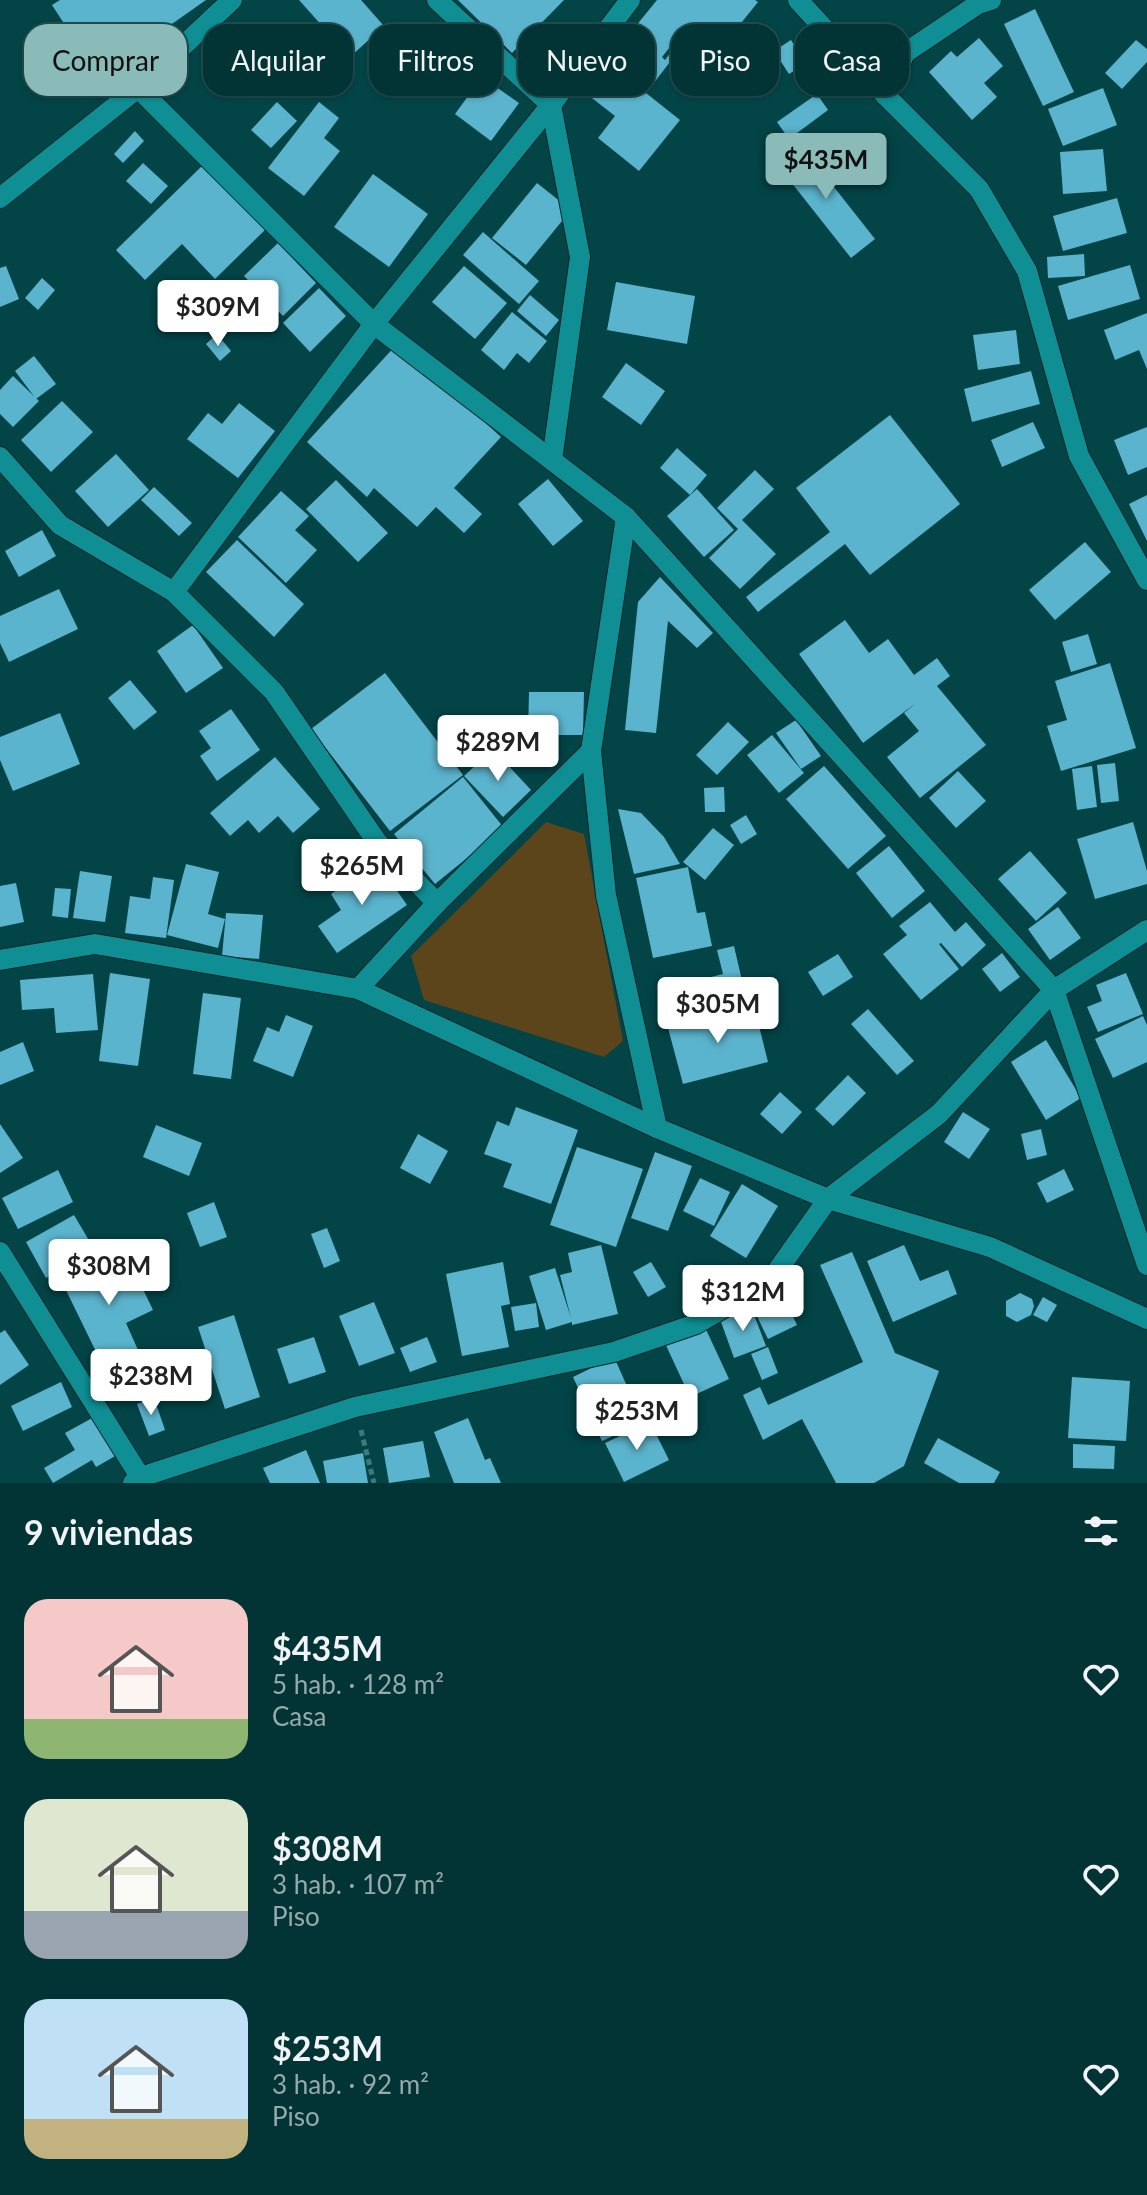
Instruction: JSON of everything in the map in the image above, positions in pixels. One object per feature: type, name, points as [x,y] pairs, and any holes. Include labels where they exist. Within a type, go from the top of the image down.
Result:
[{"type":"street","points":[[187,42],[232,0]]},
{"type":"street","points":[[437,0],[551,105],[580,257],[552,460]]},
{"type":"street","points":[[174,592],[374,324],[551,105],[630,0]]},
{"type":"street","points":[[798,0],[820,24]]},
{"type":"street","points":[[909,50],[978,4],[991,0]]},
{"type":"street","points":[[0,198],[128,96]]},
{"type":"street","points":[[146,96],[374,324],[626,517],[1054,990],[1143,1238],[1147,1265]]},
{"type":"street","points":[[886,96],[979,189],[1027,271],[1079,456],[1147,580]]},
{"type":"street","points":[[0,457],[60,525],[174,592],[274,692],[377,842],[437,903]]},
{"type":"street","points":[[626,517],[591,751],[606,895],[657,1128]]},
{"type":"street","points":[[358,989],[437,903],[591,751]]},
{"type":"street","points":[[0,1252],[139,1481],[355,1407],[614,1352],[696,1324],[770,1281],[828,1199],[939,1114],[1054,990],[1147,930]]},
{"type":"street","points":[[0,960],[95,944],[358,989],[657,1128],[828,1199],[990,1247],[1147,1319]]},
{"type":"path","points":[[355,1407],[374,1483]]},
{"type":"shaded area","points":[[546,822],[584,834],[623,1041],[604,1057],[424,1000],[411,956]]},
{"type":"building","points":[[60,0],[206,0],[172,24],[64,24],[52,5]]},
{"type":"building","points":[[299,0],[361,0],[382,24],[369,24],[369,40],[353,54],[353,24],[320,24]]},
{"type":"building","points":[[458,0],[564,0],[540,24],[518,24],[518,47],[512,53],[502,43],[502,24],[482,24]]},
{"type":"building","points":[[657,0],[758,2],[740,24],[671,24],[671,46],[662,57],[665,60],[671,52],[671,63],[655,81],[655,24],[637,24]]},
{"type":"building","points":[[1035,9],[1074,92],[1043,106],[1004,24]]},
{"type":"building","points":[[979,38],[1003,66],[984,83],[997,97],[972,120],[929,72],[951,51],[957,57]]},
{"type":"building","points":[[791,40],[795,46],[795,70],[789,74],[779,59],[779,48]]},
{"type":"building","points":[[1136,40],[1147,49],[1147,62],[1122,89],[1105,73]]},
{"type":"building","points":[[1103,88],[1117,125],[1063,146],[1048,109]]},
{"type":"building","points":[[502,91],[519,103],[491,141],[455,114],[468,96],[502,96]]},
{"type":"building","points":[[589,96],[650,96],[680,120],[639,171],[598,138],[615,116]]},
{"type":"building","points":[[814,96],[818,96],[828,110],[789,139],[777,122]]},
{"type":"building","points":[[277,102],[297,121],[271,148],[251,130]]},
{"type":"building","points":[[319,102],[339,118],[324,138],[340,151],[304,196],[268,168]]},
{"type":"building","points":[[135,131],[144,141],[123,163],[114,154]]},
{"type":"building","points":[[800,144],[875,239],[851,258],[776,163]]},
{"type":"building","points":[[1103,149],[1107,191],[1063,194],[1060,152]]},
{"type":"building","points":[[143,163],[168,186],[151,204],[126,181]]},
{"type":"building","points":[[202,166],[265,230],[215,279],[182,244],[145,280],[116,250]]},
{"type":"building","points":[[373,174],[428,214],[389,267],[334,227]]},
{"type":"building","points":[[537,183],[571,210],[526,265],[492,238]]},
{"type":"building","points":[[1117,198],[1127,233],[1063,251],[1053,216]]},
{"type":"building","points":[[483,232],[539,281],[519,304],[463,255]]},
{"type":"building","points":[[278,243],[316,283],[283,316],[244,276]]},
{"type":"building","points":[[1084,254],[1085,276],[1048,278],[1047,257]]},
{"type":"building","points":[[1130,265],[1140,299],[1068,320],[1058,286]]},
{"type":"building","points":[[6,266],[19,299],[0,307],[0,268]]},
{"type":"building","points":[[464,266],[507,303],[475,339],[432,302]]},
{"type":"building","points":[[42,278],[55,290],[38,310],[25,298]]},
{"type":"building","points":[[616,282],[695,296],[687,344],[607,330]]},
{"type":"building","points":[[319,288],[346,316],[310,352],[283,323]]},
{"type":"building","points":[[530,295],[559,320],[546,336],[517,311]]},
{"type":"building","points":[[512,312],[547,341],[529,363],[517,353],[504,370],[481,350]]},
{"type":"building","points":[[1147,313],[1147,369],[1139,350],[1115,360],[1104,330]]},
{"type":"building","points":[[1016,330],[1020,364],[978,370],[973,335]]},
{"type":"building","points":[[217,334],[231,351],[220,361],[206,344]]},
{"type":"building","points":[[398,343],[501,437],[454,488],[482,514],[464,533],[436,507],[417,527],[374,488],[367,497],[307,442]]},
{"type":"building","points":[[34,356],[56,384],[36,399],[15,371]]},
{"type":"building","points":[[626,363],[665,391],[641,425],[602,397]]},
{"type":"building","points":[[1031,371],[1040,404],[972,422],[964,389]]},
{"type":"building","points":[[13,376],[39,401],[13,427],[0,414],[0,390]]},
{"type":"building","points":[[62,401],[93,432],[51,472],[21,440]]},
{"type":"building","points":[[239,403],[275,431],[238,478],[187,439],[208,413],[222,424]]},
{"type":"building","points":[[890,415],[960,504],[870,575],[845,544],[758,612],[746,597],[830,532],[796,488]]},
{"type":"building","points":[[1033,422],[1045,448],[1002,467],[991,440]]},
{"type":"building","points":[[1147,427],[1147,467],[1128,475],[1114,440]]},
{"type":"building","points":[[677,448],[707,475],[690,495],[660,468]]},
{"type":"building","points":[[116,454],[149,490],[108,527],[75,491]]},
{"type":"building","points":[[755,470],[774,489],[742,520],[776,554],[740,589],[709,558],[738,529],[717,508]]},
{"type":"building","points":[[548,479],[583,521],[553,546],[518,504]]},
{"type":"building","points":[[336,480],[388,533],[358,562],[306,509]]},
{"type":"building","points":[[154,487],[192,523],[179,536],[141,500]]},
{"type":"building","points":[[697,489],[734,530],[704,557],[667,516]]},
{"type":"building","points":[[281,491],[309,516],[295,530],[317,550],[286,583],[238,537]]},
{"type":"building","points":[[1147,495],[1147,541],[1129,504]]},
{"type":"building","points":[[42,530],[56,556],[19,577],[5,551]]},
{"type":"building","points":[[237,540],[304,604],[274,637],[206,572]]},
{"type":"building","points":[[1085,542],[1111,572],[1055,620],[1029,590]]},
{"type":"building","points":[[660,577],[713,633],[697,648],[668,621],[656,733],[625,730],[638,602]]},
{"type":"building","points":[[59,589],[78,629],[9,662],[0,643],[0,616]]},
{"type":"building","points":[[845,620],[869,653],[888,639],[914,675],[937,658],[950,676],[937,686],[986,745],[920,798],[887,757],[919,731],[904,713],[916,703],[863,743],[799,654]]},
{"type":"building","points":[[193,625],[223,668],[186,693],[157,651]]},
{"type":"building","points":[[1088,634],[1097,664],[1071,672],[1062,642]]},
{"type":"building","points":[[1110,663],[1136,748],[1061,771],[1047,726],[1067,720],[1055,681]]},
{"type":"building","points":[[385,673],[463,775],[390,831],[311,729]]},
{"type":"building","points":[[130,680],[157,712],[134,730],[108,698]]},
{"type":"building","points":[[529,692],[584,692],[583,735],[528,735]]},
{"type":"building","points":[[231,709],[260,750],[217,781],[200,756],[211,748],[199,731]]},
{"type":"building","points":[[60,713],[80,764],[13,791],[0,760],[0,737]]},
{"type":"building","points":[[796,720],[821,756],[801,769],[776,733]]},
{"type":"building","points":[[728,722],[749,742],[717,775],[696,755]]},
{"type":"building","points":[[772,735],[804,773],[779,793],[747,755]]},
{"type":"building","points":[[493,749],[531,790],[503,817],[464,776]]},
{"type":"building","points":[[275,757],[320,809],[293,833],[278,816],[259,833],[248,820],[230,836],[210,813]]},
{"type":"building","points":[[1115,763],[1119,801],[1101,803],[1097,765]]},
{"type":"building","points":[[824,766],[886,836],[848,869],[786,799]]},
{"type":"building","points":[[1092,766],[1097,807],[1077,810],[1072,769]]},
{"type":"building","points":[[958,771],[986,801],[956,828],[929,798]]},
{"type":"building","points":[[463,777],[504,828],[435,884],[394,834]]},
{"type":"building","points":[[724,787],[725,812],[705,812],[704,788]]},
{"type":"building","points":[[618,809],[641,813],[664,837],[680,864],[634,874]]},
{"type":"building","points":[[746,815],[757,834],[741,844],[730,825]]},
{"type":"building","points":[[1133,822],[1147,871],[1147,884],[1095,899],[1077,839]]},
{"type":"building","points":[[713,828],[734,845],[705,880],[683,862]]},
{"type":"building","points":[[889,846],[925,891],[892,918],[856,873]]},
{"type":"building","points":[[1030,851],[1067,893],[1036,921],[998,879]]},
{"type":"building","points":[[377,862],[407,905],[337,953],[318,926],[341,910],[331,894]]},
{"type":"building","points":[[186,864],[219,872],[208,914],[225,919],[218,948],[167,935]]},
{"type":"building","points":[[688,867],[697,913],[705,912],[712,946],[653,958],[636,878]]},
{"type":"building","points":[[80,871],[112,876],[105,922],[73,918]]},
{"type":"building","points":[[153,877],[174,880],[166,938],[125,933],[130,896],[150,899]]},
{"type":"building","points":[[16,883],[24,922],[0,927],[0,886]]},
{"type":"building","points":[[55,888],[71,889],[68,918],[52,916]]},
{"type":"building","points":[[930,902],[955,932],[966,922],[986,945],[962,967],[939,944],[959,969],[921,1000],[883,954],[907,935],[899,926]]},
{"type":"building","points":[[1058,907],[1081,938],[1050,960],[1028,929]]},
{"type":"building","points":[[226,913],[263,915],[259,959],[222,956]]},
{"type":"building","points":[[734,946],[746,998],[689,1012],[683,984],[723,974],[717,950]]},
{"type":"building","points":[[1002,953],[1020,977],[1000,992],[982,969]]},
{"type":"building","points":[[838,954],[853,977],[823,996],[808,972]]},
{"type":"building","points":[[110,973],[150,979],[138,1066],[99,1061]]},
{"type":"building","points":[[1126,973],[1143,1014],[1098,1032],[1087,1007],[1102,1001],[1096,985]]},
{"type":"building","points":[[93,974],[98,1030],[56,1033],[54,1008],[22,1010],[20,980]]},
{"type":"building","points":[[203,993],[241,998],[231,1079],[193,1074]]},
{"type":"building","points":[[754,1006],[768,1062],[683,1084],[668,1028]]},
{"type":"building","points":[[868,1009],[914,1061],[897,1075],[851,1024]]},
{"type":"building","points":[[286,1015],[313,1026],[293,1077],[253,1061],[267,1027],[279,1032]]},
{"type":"building","points":[[1143,1016],[1147,1025],[1147,1062],[1113,1078],[1095,1039]]},
{"type":"building","points":[[1046,1040],[1081,1098],[1046,1120],[1011,1062]]},
{"type":"building","points":[[23,1042],[34,1071],[0,1085],[0,1052]]},
{"type":"building","points":[[848,1075],[866,1093],[833,1126],[815,1109]]},
{"type":"building","points":[[780,1092],[802,1112],[782,1134],[760,1114]]},
{"type":"building","points":[[516,1107],[578,1130],[551,1204],[503,1187],[512,1164],[484,1154],[497,1121],[509,1126]]},
{"type":"building","points":[[963,1112],[990,1129],[969,1159],[944,1142]]},
{"type":"building","points":[[0,1124],[23,1158],[0,1173]]},
{"type":"building","points":[[156,1125],[202,1143],[189,1176],[143,1157]]},
{"type":"building","points":[[1041,1129],[1047,1155],[1027,1160],[1021,1134]]},
{"type":"building","points":[[418,1134],[448,1151],[430,1184],[400,1168]]},
{"type":"building","points":[[577,1147],[643,1169],[616,1247],[550,1225]]},
{"type":"building","points":[[655,1152],[692,1166],[668,1231],[631,1218]]},
{"type":"building","points":[[1064,1169],[1074,1190],[1047,1203],[1037,1183]]},
{"type":"building","points":[[58,1170],[73,1202],[18,1229],[2,1198]]},
{"type":"building","points":[[700,1178],[730,1192],[714,1226],[683,1211]]},
{"type":"building","points":[[742,1184],[778,1206],[746,1258],[710,1236]]},
{"type":"building","points":[[214,1202],[227,1237],[200,1247],[187,1213]]},
{"type":"building","points":[[74,1215],[94,1249],[46,1278],[26,1242]]},
{"type":"building","points":[[327,1228],[340,1261],[324,1268],[311,1234]]},
{"type":"building","points":[[601,1245],[618,1314],[546,1330],[529,1276],[555,1268],[571,1318],[560,1275],[572,1272],[568,1253]]},
{"type":"building","points":[[904,1245],[920,1281],[948,1270],[957,1294],[893,1322],[867,1261]]},
{"type":"building","points":[[852,1252],[895,1353],[939,1371],[904,1466],[874,1483],[836,1483],[802,1419],[763,1440],[743,1395],[760,1387],[768,1405],[863,1362],[820,1265]]},
{"type":"building","points":[[126,1254],[153,1310],[126,1323],[138,1350],[103,1366],[63,1284]]},
{"type":"building","points":[[503,1262],[510,1304],[501,1306],[509,1347],[462,1356],[446,1274]]},
{"type":"building","points":[[651,1262],[666,1287],[648,1297],[633,1272]]},
{"type":"building","points":[[781,1292],[797,1325],[768,1339],[752,1306]]},
{"type":"building","points":[[1020,1293],[1032,1299],[1034,1306],[1031,1315],[1017,1322],[1006,1316],[1006,1301]]},
{"type":"building","points":[[1043,1297],[1057,1305],[1047,1322],[1033,1315]]},
{"type":"building","points":[[374,1302],[395,1353],[359,1366],[339,1316]]},
{"type":"building","points":[[536,1303],[539,1327],[515,1331],[511,1307]]},
{"type":"building","points":[[751,1307],[766,1346],[734,1358],[720,1319]]},
{"type":"building","points":[[234,1315],[260,1397],[225,1409],[198,1327]]},
{"type":"building","points":[[703,1323],[729,1379],[690,1397],[664,1341]]},
{"type":"building","points":[[5,1330],[29,1365],[0,1385],[0,1333]]},
{"type":"building","points":[[314,1337],[326,1372],[289,1384],[277,1349]]},
{"type":"building","points":[[427,1337],[437,1362],[410,1372],[400,1348]]},
{"type":"building","points":[[768,1347],[778,1373],[762,1380],[751,1354]]},
{"type":"building","points":[[614,1357],[643,1422],[602,1441],[573,1377]]},
{"type":"building","points":[[1072,1377],[1130,1381],[1126,1441],[1068,1438]]},
{"type":"building","points":[[61,1382],[72,1407],[23,1431],[11,1406]]},
{"type":"building","points":[[154,1398],[165,1430],[149,1436],[137,1404]]},
{"type":"building","points":[[94,1417],[117,1455],[96,1467],[92,1460],[53,1483],[44,1468],[75,1450],[65,1433]]},
{"type":"building","points":[[468,1418],[485,1460],[490,1458],[501,1483],[454,1483],[434,1432]]},
{"type":"building","points":[[650,1422],[669,1460],[624,1482],[605,1443]]},
{"type":"building","points":[[938,1438],[1000,1472],[994,1483],[959,1483],[924,1463]]},
{"type":"building","points":[[423,1441],[430,1477],[389,1483],[383,1448]]},
{"type":"building","points":[[1073,1444],[1115,1446],[1114,1469],[1073,1468]]},
{"type":"building","points":[[306,1450],[320,1483],[270,1483],[263,1468]]},
{"type":"building","points":[[363,1453],[368,1483],[327,1483],[323,1461]]}]
